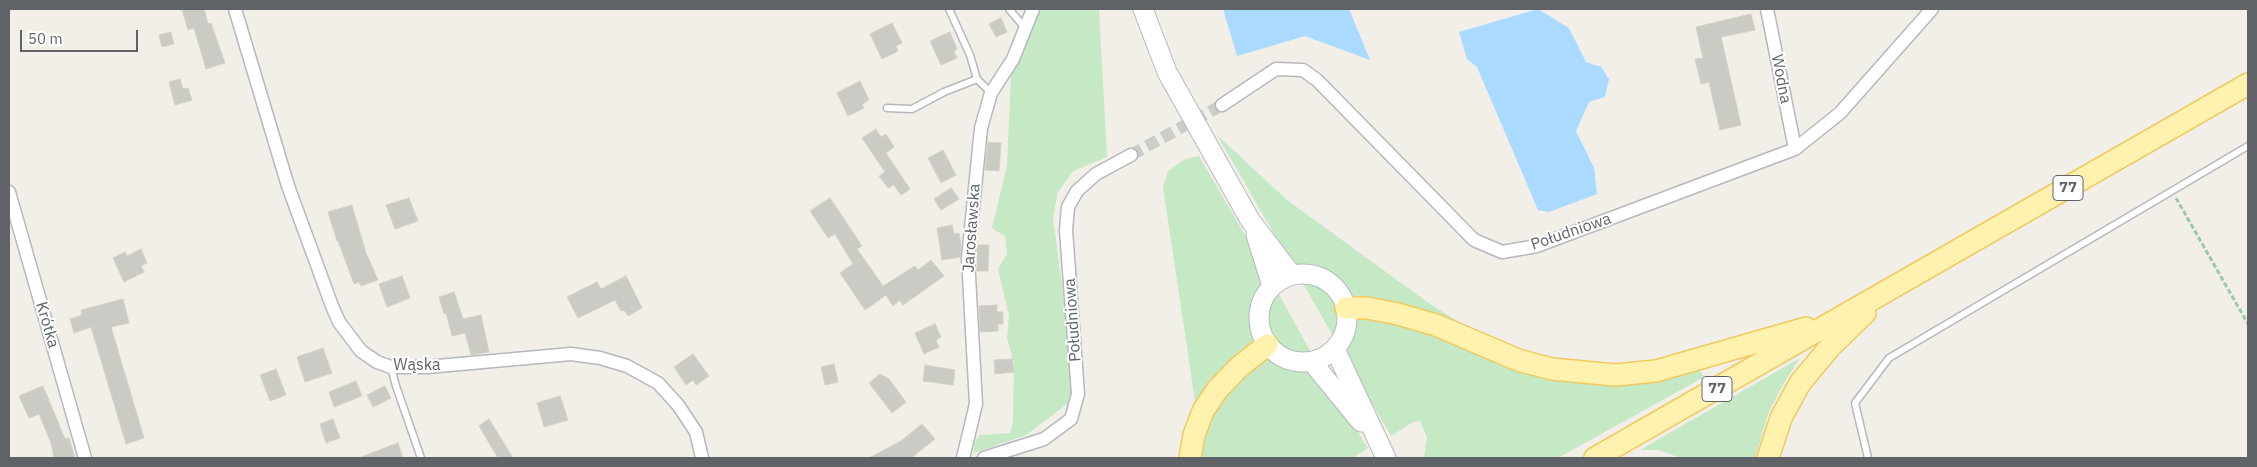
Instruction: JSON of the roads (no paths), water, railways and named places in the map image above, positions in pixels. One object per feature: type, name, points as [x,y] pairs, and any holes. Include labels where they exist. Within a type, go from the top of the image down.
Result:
[{"type":"main road","points":[[1143,9],[1167,72],[1250,220],[1292,275]]},
{"type":"main road","name":"77","points":[[1595,458],[2248,84]]},
{"type":"main road","points":[[1250,220],[1272,286]]},
{"type":"main road","points":[[1309,274],[1326,280],[1339,292],[1346,308],[1347,326],[1341,342],[1325,357],[1312,362],[1302,363],[1288,360],[1274,352],[1267,345],[1261,334],[1258,321],[1259,308],[1264,296],[1272,286],[1292,275],[1309,274]]},
{"type":"main road","points":[[1768,458],[1781,418],[1800,383],[1830,347],[1888,291]]},
{"type":"main road","points":[[1346,308],[1367,308],[1383,311],[1436,325],[1518,360],[1552,369],[1615,375],[1656,371],[1838,320]]},
{"type":"main road","points":[[1190,458],[1194,435],[1203,411],[1217,390],[1238,367],[1267,345]]},
{"type":"main road","points":[[1335,349],[1382,450]]},
{"type":"main road","points":[[1312,362],[1382,450]]},
{"type":"street","name":"Wąska","points":[[235,9],[288,186],[332,306],[339,322],[361,351],[377,362],[391,367],[427,367],[571,354],[600,358],[627,366],[658,383],[678,405],[696,432],[702,458]]},
{"type":"street","name":"Jarosławska","points":[[963,458],[976,404],[968,258],[981,128],[991,93],[1013,60],[1033,9]]},
{"type":"street","name":"Wodna","points":[[1766,9],[1795,149]]},
{"type":"street","name":"Południowa","points":[[1222,105],[1276,69],[1303,70],[1317,80],[1474,240],[1502,252],[1537,246],[1795,149],[1840,113],[1932,9]]},
{"type":"street","name":"Południowa","points":[[984,458],[1044,439],[1071,419],[1078,394],[1066,230],[1068,207],[1077,191],[1096,174],[1131,155]]},
{"type":"street","name":"Krótka","points":[[9,192],[85,458]]},
{"type":"lane","points":[[949,9],[970,55],[977,79],[991,93]]},
{"type":"lane","points":[[1009,9],[1026,28]]},
{"type":"lane","points":[[887,108],[912,110],[944,92],[977,79]]},
{"type":"lane","points":[[1868,458],[1855,403],[1889,358],[2248,146]]},
{"type":"lane","points":[[391,367],[421,458]]},
{"type":"water","points":[[1223,9],[1349,9],[1370,60],[1305,36],[1237,56]]},
{"type":"water","points":[[1538,9],[1569,28],[1586,62],[1601,67],[1609,79],[1605,97],[1589,102],[1576,131],[1594,168],[1597,194],[1549,212],[1538,210],[1477,67],[1467,59],[1459,32]]},
{"type":"tunnel","points":[[1131,155],[1222,105]]}]
